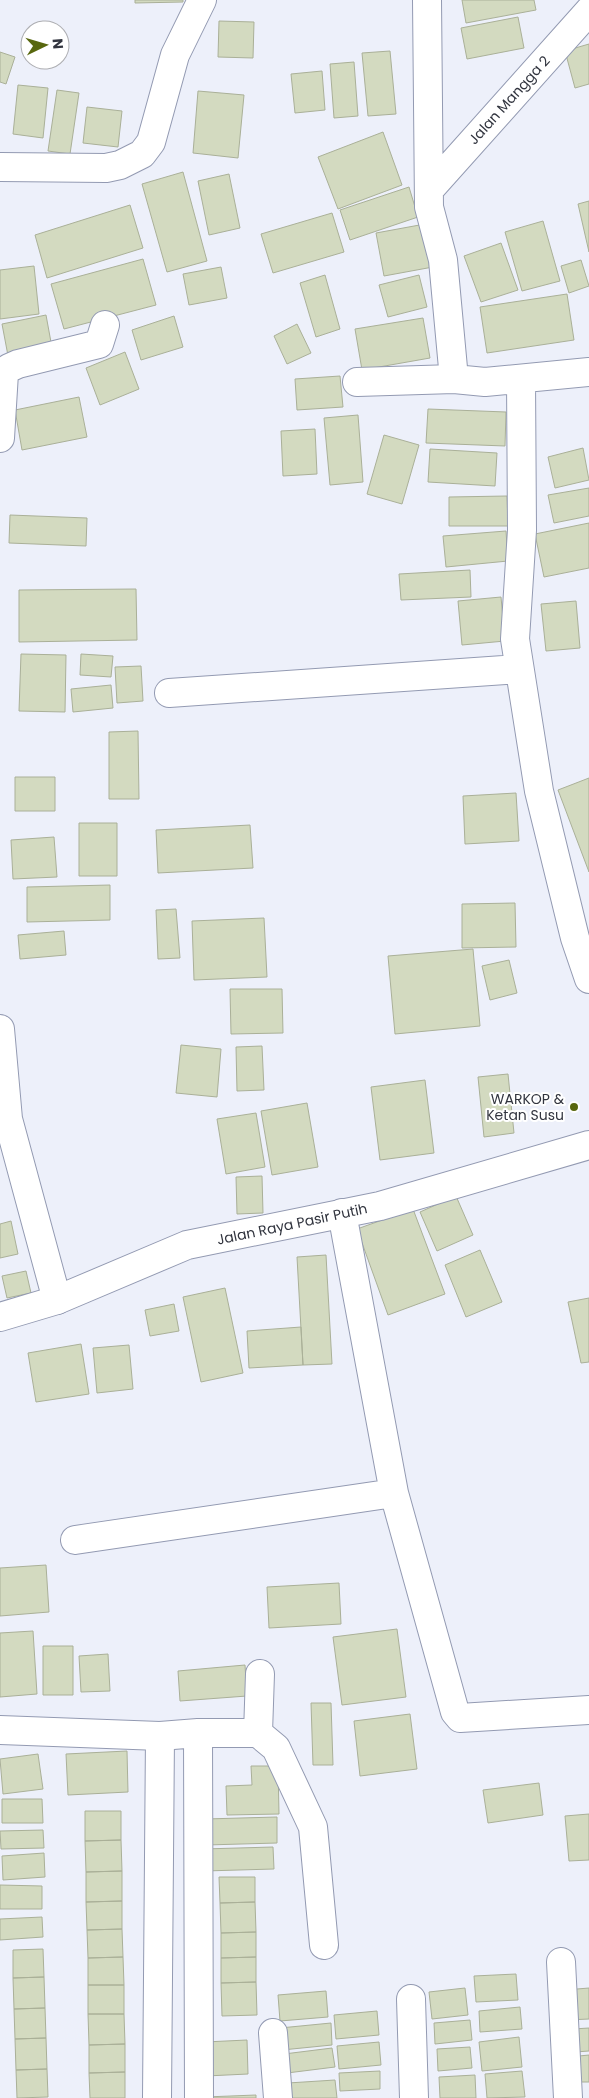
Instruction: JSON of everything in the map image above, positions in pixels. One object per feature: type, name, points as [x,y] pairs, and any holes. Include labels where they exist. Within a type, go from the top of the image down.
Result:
[{"type":"street","points":[[0,167],[106,168],[120,165],[142,154],[151,142],[176,56],[202,0]]},
{"type":"street","points":[[427,0],[429,207],[444,260],[454,378]]},
{"type":"street","name":"Jalan Mangga 2","points":[[430,189],[589,11]]},
{"type":"street","points":[[0,438],[4,373],[9,368],[18,364],[99,344],[105,325]]},
{"type":"street","points":[[357,382],[454,378],[485,382],[589,372]]},
{"type":"street","points":[[521,380],[522,530],[515,639],[531,730],[539,791],[576,938],[589,979]]},
{"type":"street","points":[[169,693],[519,669]]},
{"type":"street","points":[[0,1029],[8,1119],[57,1300]]},
{"type":"street","name":"Jalan Raya Pasir Putih","points":[[0,1318],[57,1300],[187,1245],[380,1206],[589,1145]]},
{"type":"street","points":[[342,1213],[394,1494],[451,1704],[460,1718],[589,1710]]},
{"type":"street","points":[[75,1540],[394,1494]]},
{"type":"street","points":[[258,1733],[260,1674]]},
{"type":"street","points":[[0,1730],[160,1736],[198,1733],[258,1733],[276,1748],[313,1827],[324,1945]]},
{"type":"street","points":[[198,1733],[198,2098]]},
{"type":"street","points":[[157,2098],[160,1736]]},
{"type":"street","points":[[561,1962],[568,2098]]},
{"type":"street","points":[[411,1999],[414,2098]]},
{"type":"street","points":[[273,2033],[278,2098]]},
{"type":"building","points":[[135,0],[183,0],[183,2],[135,3]]},
{"type":"building","points":[[462,0],[534,0],[536,10],[466,23]]},
{"type":"building","points":[[518,17],[524,48],[467,59],[461,28]]},
{"type":"building","points":[[219,21],[254,22],[253,58],[218,57]]},
{"type":"building","points":[[589,44],[589,84],[575,88],[565,51]]},
{"type":"building","points":[[390,51],[396,114],[368,116],[362,53]]},
{"type":"building","points":[[0,52],[15,57],[6,84],[0,82]]},
{"type":"building","points":[[354,62],[358,116],[334,118],[330,64]]},
{"type":"building","points":[[322,71],[325,110],[295,113],[291,74]]},
{"type":"building","points":[[18,85],[48,88],[43,138],[13,134]]},
{"type":"building","points":[[57,90],[79,93],[70,154],[48,151]]},
{"type":"building","points":[[198,91],[244,95],[238,158],[193,153]]},
{"type":"building","points":[[87,107],[122,111],[118,147],[83,143]]},
{"type":"building","points":[[383,132],[402,185],[338,209],[318,157]]},
{"type":"building","points":[[183,172],[207,261],[167,272],[142,184]]},
{"type":"building","points":[[229,174],[240,228],[209,235],[198,181]]},
{"type":"building","points":[[409,187],[418,217],[350,240],[340,210]]},
{"type":"building","points":[[589,201],[589,252],[578,204]]},
{"type":"building","points":[[130,205],[143,248],[47,278],[35,235]]},
{"type":"building","points":[[332,213],[344,252],[273,273],[261,234]]},
{"type":"building","points":[[543,221],[560,281],[522,291],[505,232]]},
{"type":"building","points":[[425,224],[433,267],[384,276],[376,233]]},
{"type":"building","points":[[501,243],[518,290],[481,302],[464,256]]},
{"type":"building","points":[[143,259],[156,305],[64,329],[51,284]]},
{"type":"building","points":[[581,260],[589,286],[569,293],[561,266]]},
{"type":"building","points":[[34,266],[39,314],[0,319],[0,270]]},
{"type":"building","points":[[221,267],[227,298],[189,305],[183,274]]},
{"type":"building","points":[[325,275],[340,329],[316,337],[300,283]]},
{"type":"building","points":[[419,275],[427,307],[388,317],[379,285]]},
{"type":"building","points":[[567,294],[574,340],[487,353],[480,307]]},
{"type":"building","points":[[46,315],[53,353],[9,361],[2,324]]},
{"type":"building","points":[[174,316],[183,347],[141,360],[132,330]]},
{"type":"building","points":[[423,318],[430,358],[362,370],[355,329]]},
{"type":"building","points":[[297,324],[311,353],[287,364],[274,336]]},
{"type":"building","points":[[125,352],[139,389],[100,405],[86,368]]},
{"type":"building","points":[[340,376],[343,407],[297,410],[295,379]]},
{"type":"building","points":[[79,397],[87,437],[22,450],[15,410]]},
{"type":"building","points":[[428,409],[506,412],[505,446],[426,443]]},
{"type":"building","points":[[358,415],[363,482],[330,485],[324,418]]},
{"type":"building","points":[[315,429],[317,474],[283,476],[281,431]]},
{"type":"building","points":[[384,435],[419,445],[402,504],[367,494]]},
{"type":"building","points":[[583,448],[589,480],[555,488],[548,457]]},
{"type":"building","points":[[430,449],[497,453],[495,486],[428,482]]},
{"type":"building","points":[[589,488],[589,516],[554,523],[548,495]]},
{"type":"building","points":[[507,496],[508,526],[449,526],[449,497]]},
{"type":"building","points":[[10,515],[87,518],[86,546],[9,543]]},
{"type":"building","points":[[589,523],[589,568],[544,577],[535,534]]},
{"type":"building","points":[[506,531],[508,561],[446,567],[443,536]]},
{"type":"building","points":[[470,570],[471,597],[401,600],[399,574]]},
{"type":"building","points":[[136,589],[137,640],[19,642],[19,590]]},
{"type":"building","points":[[501,597],[505,641],[462,645],[458,601]]},
{"type":"building","points":[[576,601],[580,648],[546,651],[541,604]]},
{"type":"building","points":[[21,654],[66,655],[65,712],[19,711]]},
{"type":"building","points":[[81,654],[113,656],[111,677],[80,675]]},
{"type":"building","points":[[141,666],[143,701],[117,703],[115,667]]},
{"type":"building","points":[[111,685],[113,708],[73,712],[71,689]]},
{"type":"building","points":[[138,731],[139,799],[109,799],[109,732]]},
{"type":"building","points":[[15,777],[55,777],[55,811],[15,811]]},
{"type":"building","points":[[589,778],[589,872],[558,790]]},
{"type":"building","points":[[516,793],[519,841],[465,844],[463,796]]},
{"type":"building","points":[[79,823],[117,823],[117,876],[79,876]]},
{"type":"building","points":[[250,825],[253,868],[158,873],[156,830]]},
{"type":"building","points":[[54,837],[57,877],[13,879],[11,840]]},
{"type":"building","points":[[110,885],[110,920],[27,922],[27,887]]},
{"type":"building","points":[[515,903],[516,947],[462,948],[462,904]]},
{"type":"building","points":[[176,909],[180,958],[158,959],[156,910]]},
{"type":"building","points":[[264,918],[267,977],[194,980],[192,921]]},
{"type":"building","points":[[64,931],[66,955],[20,959],[18,935]]},
{"type":"building","points":[[473,949],[480,1026],[395,1034],[388,956]]},
{"type":"building","points":[[509,960],[517,993],[490,1000],[482,966]]},
{"type":"building","points":[[230,989],[282,989],[283,1033],[231,1034]]},
{"type":"building","points":[[181,1045],[221,1049],[217,1097],[176,1093]]},
{"type":"building","points":[[262,1046],[264,1090],[237,1091],[236,1047]]},
{"type":"building","points":[[508,1074],[514,1133],[484,1137],[478,1077]]},
{"type":"building","points":[[425,1080],[434,1153],[380,1160],[371,1087]]},
{"type":"building","points":[[307,1103],[318,1167],[272,1175],[261,1111]]},
{"type":"building","points":[[256,1113],[265,1167],[226,1174],[217,1119]]},
{"type":"building","points":[[262,1176],[263,1213],[237,1214],[236,1177]]},
{"type":"building","points":[[456,1196],[473,1235],[437,1251],[420,1212]]},
{"type":"building","points":[[413,1209],[445,1294],[388,1315],[357,1229]]},
{"type":"building","points":[[11,1221],[18,1254],[0,1258],[0,1224]]},
{"type":"building","points":[[480,1250],[502,1302],[466,1317],[445,1265]]},
{"type":"building","points":[[326,1255],[332,1364],[303,1365],[297,1257]]},
{"type":"building","points":[[26,1271],[31,1293],[7,1298],[2,1276]]},
{"type":"building","points":[[225,1288],[243,1373],[201,1382],[183,1297]]},
{"type":"building","points":[[589,1298],[589,1362],[581,1363],[568,1302]]},
{"type":"building","points":[[174,1304],[179,1331],[150,1336],[145,1310]]},
{"type":"building","points":[[301,1327],[303,1365],[249,1368],[247,1331]]},
{"type":"building","points":[[81,1344],[89,1394],[36,1402],[28,1353]]},
{"type":"building","points":[[129,1345],[133,1389],[97,1393],[93,1348]]},
{"type":"building","points":[[46,1565],[49,1612],[0,1616],[0,1568]]},
{"type":"building","points":[[339,1583],[341,1624],[269,1628],[267,1587]]},
{"type":"building","points":[[397,1629],[406,1697],[342,1705],[333,1637]]},
{"type":"building","points":[[33,1631],[37,1694],[0,1697],[0,1633]]},
{"type":"building","points":[[43,1646],[73,1646],[73,1695],[43,1695]]},
{"type":"building","points":[[108,1654],[110,1691],[81,1692],[79,1656]]},
{"type":"building","points":[[245,1665],[247,1696],[180,1701],[178,1671]]},
{"type":"building","points":[[311,1703],[331,1703],[333,1765],[313,1765]]},
{"type":"building","points":[[410,1714],[417,1769],[360,1776],[354,1721]]},
{"type":"building","points":[[127,1751],[128,1792],[68,1795],[66,1754]]},
{"type":"building","points":[[38,1754],[43,1789],[3,1794],[0,1759]]},
{"type":"building","points":[[251,1766],[278,1766],[279,1814],[227,1815],[226,1786],[252,1785]]},
{"type":"building","points":[[539,1783],[543,1815],[488,1823],[483,1790]]},
{"type":"building","points":[[2,1799],[42,1799],[43,1823],[2,1823]]},
{"type":"building","points":[[85,1811],[121,1811],[121,1840],[85,1841]]},
{"type":"building","points":[[589,1814],[589,1860],[569,1861],[565,1816]]},
{"type":"building","points":[[277,1817],[277,1843],[206,1845],[205,1819]]},
{"type":"building","points":[[43,1830],[44,1848],[1,1849],[0,1831]]},
{"type":"building","points":[[121,1840],[122,1871],[86,1872],[85,1841]]},
{"type":"building","points":[[273,1847],[274,1869],[204,1871],[203,1849]]},
{"type":"building","points":[[44,1853],[45,1877],[3,1880],[2,1856]]},
{"type":"building","points":[[122,1871],[122,1901],[86,1902],[86,1872]]},
{"type":"building","points":[[219,1877],[255,1877],[255,1902],[220,1903]]},
{"type":"building","points":[[0,1885],[42,1886],[42,1909],[0,1909]]},
{"type":"building","points":[[122,1901],[122,1929],[87,1930],[86,1902]]},
{"type":"building","points":[[255,1902],[256,1932],[221,1933],[220,1903]]},
{"type":"building","points":[[42,1917],[43,1937],[0,1940],[0,1919]]},
{"type":"building","points":[[122,1929],[123,1957],[88,1958],[87,1930]]},
{"type":"building","points":[[256,1932],[256,1957],[221,1958],[221,1933]]},
{"type":"building","points":[[43,1949],[44,1977],[13,1978],[13,1950]]},
{"type":"building","points":[[123,1957],[124,1985],[88,1985],[88,1958]]},
{"type":"building","points":[[256,1957],[256,1982],[221,1983],[221,1958]]},
{"type":"building","points":[[516,1974],[518,2000],[476,2002],[474,1976]]},
{"type":"building","points":[[44,1977],[45,2008],[14,2009],[13,1978]]},
{"type":"building","points":[[256,1982],[257,2015],[222,2016],[221,1983]]},
{"type":"building","points":[[88,1985],[124,1985],[124,2014],[88,2014]]},
{"type":"building","points":[[465,1988],[468,2015],[432,2019],[429,1992]]},
{"type":"building","points":[[589,1988],[589,2019],[567,2020],[565,1990]]},
{"type":"building","points":[[326,1991],[328,2017],[280,2021],[278,1995]]},
{"type":"building","points":[[520,2007],[522,2029],[480,2032],[479,2011]]},
{"type":"building","points":[[45,2008],[46,2038],[15,2039],[14,2009]]},
{"type":"building","points":[[377,2011],[379,2035],[336,2039],[334,2015]]},
{"type":"building","points":[[88,2014],[124,2014],[125,2044],[89,2045]]},
{"type":"building","points":[[470,2020],[472,2040],[435,2044],[434,2023]]},
{"type":"building","points":[[331,2023],[332,2045],[282,2050],[280,2028]]},
{"type":"building","points":[[589,2028],[589,2051],[575,2052],[573,2029]]},
{"type":"building","points":[[519,2037],[522,2067],[482,2071],[479,2042]]},
{"type":"building","points":[[46,2038],[47,2069],[16,2070],[15,2039]]},
{"type":"building","points":[[247,2040],[248,2074],[206,2076],[205,2042]]},
{"type":"building","points":[[379,2042],[381,2065],[339,2069],[337,2046]]},
{"type":"building","points":[[125,2044],[125,2072],[89,2073],[89,2045]]},
{"type":"building","points":[[470,2047],[472,2068],[438,2071],[437,2049]]},
{"type":"building","points":[[332,2048],[335,2067],[287,2073],[284,2054]]},
{"type":"building","points":[[589,2055],[589,2082],[581,2082],[579,2056]]},
{"type":"building","points":[[47,2069],[48,2097],[17,2098],[16,2070]]},
{"type":"building","points":[[380,2071],[380,2089],[340,2091],[339,2073]]},
{"type":"building","points":[[522,2071],[525,2097],[487,2098],[485,2074]]},
{"type":"building","points":[[125,2072],[125,2098],[90,2098],[89,2073]]},
{"type":"building","points":[[475,2075],[476,2098],[440,2098],[439,2077]]},
{"type":"building","points":[[335,2080],[337,2098],[289,2098],[288,2083]]},
{"type":"building","points":[[256,2095],[256,2098],[205,2098],[205,2097]]},
{"type":"place","name":"WARKOP & Ketan Susu","points":[[574,1107]]}]
